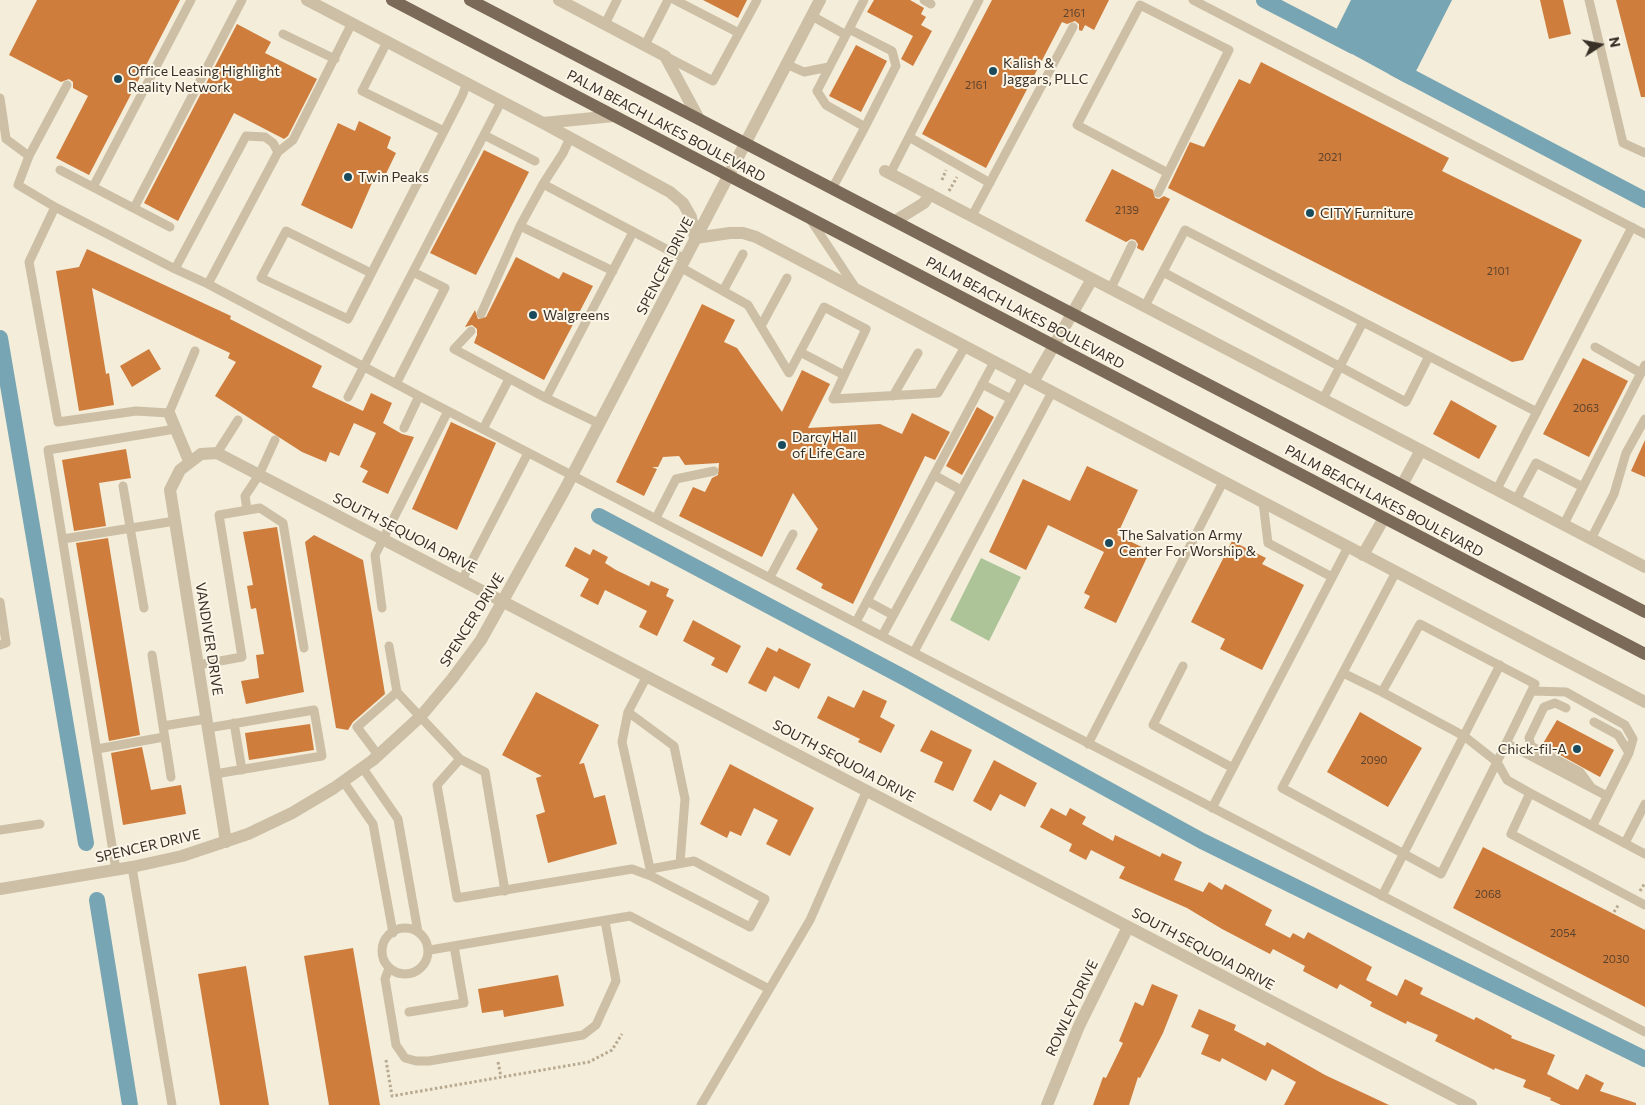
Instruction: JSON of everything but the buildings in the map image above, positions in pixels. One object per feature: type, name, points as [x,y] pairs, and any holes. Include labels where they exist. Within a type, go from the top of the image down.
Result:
[{"type":"main road","name":"PALM BEACH LAKES BOULEVARD","points":[[470,0],[1645,612]]},
{"type":"main road","name":"PALM BEACH LAKES BOULEVARD","points":[[394,1],[1645,654]]},
{"type":"street","points":[[307,0],[543,123],[676,197],[683,203],[691,217],[695,238],[730,233],[749,234],[1645,702]]},
{"type":"street","points":[[559,0],[664,56],[699,119]]},
{"type":"street","name":"SPENCER DRIVE","points":[[0,889],[132,867],[182,856],[226,842],[292,813],[343,781],[378,755],[421,716],[452,679],[480,640],[573,476],[820,0]]},
{"type":"street","points":[[543,123],[614,116]]},
{"type":"street","points":[[888,172],[1645,567]]},
{"type":"street","points":[[895,221],[924,203],[930,194]]},
{"type":"street","points":[[1028,380],[1054,345],[1092,279]]},
{"type":"street","points":[[169,414],[189,461]]},
{"type":"street","points":[[1402,485],[1421,450]]},
{"type":"street","name":"SOUTH SEQUOIA DRIVE","points":[[217,453],[1470,1105]]},
{"type":"street","name":"VANDIVER DRIVE","points":[[217,453],[201,454],[189,461],[180,470],[170,490],[226,842]]},
{"type":"street","points":[[1363,555],[1384,518]]},
{"type":"street","name":"ROWLEY DRIVE","points":[[1047,1105],[1079,1026],[1128,927]]},
{"type":"lane","points":[[94,187],[191,0]]},
{"type":"lane","points":[[134,208],[242,0]]},
{"type":"lane","points":[[605,24],[617,0]]},
{"type":"lane","points":[[646,45],[668,0]]},
{"type":"lane","points":[[675,0],[739,33]]},
{"type":"lane","points":[[664,56],[714,81],[757,0]]},
{"type":"lane","points":[[864,0],[817,91],[826,105],[865,127]]},
{"type":"lane","points":[[888,172],[908,138],[979,0]]},
{"type":"lane","points":[[1193,0],[1645,234]]},
{"type":"lane","points":[[1589,0],[1623,142],[1645,153]]},
{"type":"lane","points":[[1158,193],[1168,174],[1229,50],[1140,4],[1077,125],[1168,174]]},
{"type":"lane","points":[[812,16],[892,51],[896,66],[832,189]]},
{"type":"lane","points":[[208,284],[278,152],[293,140],[352,24]]},
{"type":"lane","points":[[972,216],[1073,27]]},
{"type":"lane","points":[[283,34],[335,58]]},
{"type":"lane","points":[[387,42],[362,91],[444,131]]},
{"type":"lane","points":[[786,64],[804,72],[829,67]]},
{"type":"lane","points":[[371,273],[286,231],[261,278],[348,320],[468,83]]},
{"type":"lane","points":[[67,85],[29,156],[18,184],[55,207],[208,284],[364,368],[1645,1032]]},
{"type":"lane","points":[[0,98],[6,139],[29,156]]},
{"type":"lane","points":[[348,397],[501,102]]},
{"type":"lane","points":[[484,135],[535,161]]},
{"type":"lane","points":[[175,269],[246,136],[265,137],[273,143],[278,152]]},
{"type":"lane","points":[[481,314],[520,226],[543,184],[563,154],[570,138]]},
{"type":"lane","points":[[908,138],[990,183]]},
{"type":"lane","points":[[60,170],[170,227]]},
{"type":"lane","points":[[543,184],[634,232],[722,291],[748,305],[789,372],[824,307],[866,329],[833,399],[938,393],[965,346]]},
{"type":"lane","points":[[55,207],[29,262],[58,422],[136,411],[169,414],[195,351]]},
{"type":"lane","points":[[808,217],[856,290]]},
{"type":"lane","points":[[520,226],[613,271]]},
{"type":"lane","points":[[1497,490],[1632,227]]},
{"type":"lane","points":[[1145,306],[1185,230],[1537,412]]},
{"type":"lane","points":[[546,398],[634,232]]},
{"type":"lane","points":[[1111,288],[1132,245]]},
{"type":"lane","points":[[722,291],[744,254]]},
{"type":"lane","points":[[396,384],[445,288],[413,272]]},
{"type":"lane","points":[[1163,272],[1406,402],[1429,356]]},
{"type":"lane","points":[[761,326],[787,278]]},
{"type":"lane","points":[[1324,399],[1363,322]]},
{"type":"lane","points":[[471,331],[454,349],[509,379],[600,424]]},
{"type":"lane","points":[[1564,524],[1643,369],[1595,347]]},
{"type":"lane","points":[[800,352],[844,375]]},
{"type":"lane","points":[[893,396],[918,353]]},
{"type":"lane","points":[[856,622],[994,362]]},
{"type":"lane","points":[[483,429],[509,379]]},
{"type":"lane","points":[[882,636],[1011,400],[1028,380]]},
{"type":"lane","points":[[982,384],[1011,400]]},
{"type":"lane","points":[[914,652],[1052,392]]},
{"type":"lane","points":[[404,428],[419,396]]},
{"type":"lane","points":[[382,608],[375,555],[448,411]]},
{"type":"lane","points":[[1591,539],[1614,494],[1626,453],[1645,419]]},
{"type":"lane","points":[[217,453],[238,420]]},
{"type":"lane","points":[[116,870],[48,450],[175,429]]},
{"type":"lane","points":[[247,510],[244,496],[259,475],[275,440]]},
{"type":"lane","points":[[462,580],[528,453]]},
{"type":"lane","points":[[1516,500],[1536,463],[1583,487]]},
{"type":"lane","points":[[656,518],[676,480],[714,470]]},
{"type":"lane","points":[[934,475],[961,490]]},
{"type":"lane","points":[[1088,744],[1223,482]]},
{"type":"lane","points":[[124,486],[144,608]]},
{"type":"lane","points":[[1262,502],[1268,543],[1332,577]]},
{"type":"lane","points":[[198,665],[242,657],[219,515],[247,510],[260,508],[283,524],[304,648]]},
{"type":"lane","points":[[63,539],[175,522]]},
{"type":"lane","points":[[770,577],[793,534]]},
{"type":"lane","points":[[1212,808],[1348,546]]},
{"type":"lane","points":[[1382,692],[1420,624],[1535,684],[1441,874],[1282,788],[1396,572]]},
{"type":"lane","points":[[867,601],[893,615]]},
{"type":"lane","points":[[0,602],[6,643],[0,644]]},
{"type":"lane","points":[[389,646],[398,692],[460,759],[485,772],[504,891]]},
{"type":"lane","points":[[152,655],[171,777]]},
{"type":"lane","points":[[1182,666],[1153,725],[1233,768]]},
{"type":"lane","points":[[1382,896],[1405,855],[1500,666]]},
{"type":"lane","points":[[1343,673],[1464,736],[1497,762],[1507,780],[1645,854]]},
{"type":"lane","points":[[647,676],[628,712],[622,742],[651,873]]},
{"type":"lane","points":[[1532,691],[1566,692],[1625,725],[1633,739],[1629,753],[1593,825]]},
{"type":"lane","points":[[378,755],[356,727],[398,692]]},
{"type":"lane","points":[[1566,708],[1554,703],[1544,707],[1529,738],[1531,746],[1580,772],[1591,787]]},
{"type":"lane","points":[[163,726],[234,723],[314,710],[322,756],[215,774]]},
{"type":"lane","points":[[628,712],[674,746],[685,799],[680,863]]},
{"type":"lane","points":[[1594,722],[1618,735],[1629,753]]},
{"type":"lane","points":[[234,723],[242,770]]},
{"type":"lane","points":[[97,749],[164,737]]},
{"type":"lane","points":[[1506,743],[1607,796]]},
{"type":"lane","points":[[460,759],[437,785],[457,898],[632,869],[651,873],[750,927],[765,899],[694,861],[680,863],[651,873]]},
{"type":"lane","points":[[362,767],[398,819],[418,932]]},
{"type":"lane","points":[[343,781],[373,824],[394,932]]},
{"type":"lane","points":[[701,1105],[810,920],[867,790]]},
{"type":"lane","points":[[1530,793],[1511,834],[1645,905]]},
{"type":"lane","points":[[1624,843],[1645,804]]},
{"type":"lane","points":[[0,830],[40,824]]},
{"type":"lane","points":[[132,867],[172,1105]]},
{"type":"lane","points":[[430,950],[630,916],[769,989]]},
{"type":"lane","points":[[389,968],[385,979],[396,1045],[405,1058],[416,1061],[429,1061],[584,1035],[596,1025],[616,981],[605,921]]},
{"type":"lane","points":[[410,930],[418,932],[425,937],[430,950],[427,960],[414,972],[405,973],[389,968],[383,962],[381,954],[387,938],[394,932],[410,930]]},
{"type":"lane","points":[[409,1012],[464,1003],[454,946]]},
{"type":"path","points":[[1640,892],[1645,883]]},
{"type":"path","points":[[1614,912],[1620,901]]},
{"type":"path","points":[[386,1060],[392,1096],[589,1062],[612,1050],[622,1034]]},
{"type":"path","points":[[498,1062],[501,1077]]},
{"type":"green space","points":[[981,558],[1021,577],[989,641],[950,620]]},
{"type":"water","points":[[1351,0],[1452,0],[1409,85],[1330,42]]},
{"type":"waterway","points":[[1264,0],[1353,46]]},
{"type":"waterway","points":[[1394,68],[1645,200]]},
{"type":"waterway","points":[[0,338],[86,843]]},
{"type":"waterway","points":[[599,516],[905,678],[1202,841],[1645,1059]]},
{"type":"waterway","points":[[97,900],[130,1105]]},
{"type":"place","name":"Kalish & Jaggars, PLLC","points":[[993,71]]},
{"type":"place","name":"Office Leasing Highlight Reality Network","points":[[118,79]]},
{"type":"place","name":"Twin Peaks","points":[[348,177]]},
{"type":"place","name":"CITY Furniture","points":[[1310,213]]},
{"type":"place","name":"Walgreens","points":[[533,315]]},
{"type":"place","name":"Darcy Hall of Life Care","points":[[782,445]]},
{"type":"place","name":"The Salvation Army Center For Worship &","points":[[1109,543]]},
{"type":"place","name":"Chick-fil-A","points":[[1577,749]]}]
